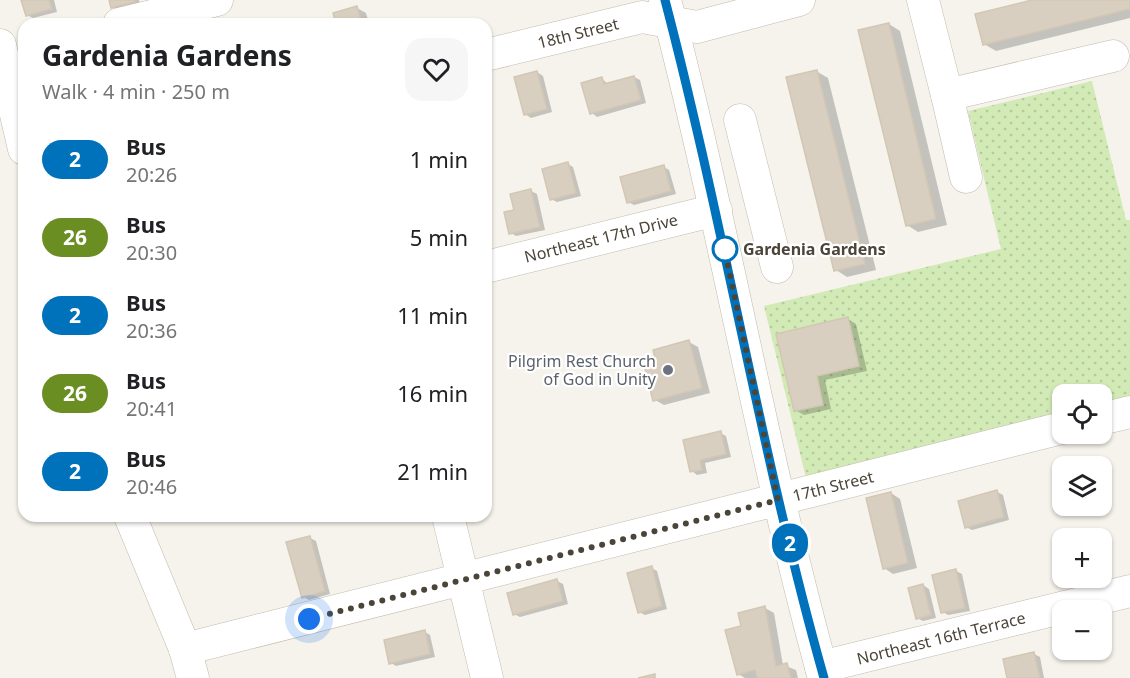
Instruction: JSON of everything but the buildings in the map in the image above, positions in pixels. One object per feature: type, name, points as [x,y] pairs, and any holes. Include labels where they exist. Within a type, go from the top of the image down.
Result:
[{"type":"street","points":[[144,18],[217,0]]},
{"type":"street","name":"18th Street","points":[[492,54],[668,11],[698,27],[799,0]]},
{"type":"street","points":[[923,0],[966,177]]},
{"type":"street","points":[[668,11],[717,215],[778,500],[823,673]]},
{"type":"street","points":[[9,49],[18,109]]},
{"type":"street","points":[[946,95],[1113,56]]},
{"type":"street","points":[[740,120],[777,267]]},
{"type":"street","name":"Northeast 17th Drive","points":[[492,266],[717,215],[762,210]]},
{"type":"street","points":[[1112,416],[1130,412]]},
{"type":"street","name":"17th Street","points":[[189,664],[464,580],[1052,431]]},
{"type":"street","points":[[131,522],[189,664]]},
{"type":"street","points":[[450,522],[487,678]]},
{"type":"street","name":"Northeast 16th Terrace","points":[[823,673],[1130,591]]},
{"type":"green space","points":[[1092,81],[1126,220],[1130,220],[1130,404],[1112,408],[1112,384],[1052,384],[1052,422],[807,482],[764,306],[1001,249],[968,111]]},
{"type":"bus line","name":"2","points":[[665,0],[716,210],[778,500],[824,678]]},
{"type":"place","name":"Gardenia Gardens","points":[[725,249]]},
{"type":"place","name":"Pilgrim Rest Church of God in Unity","points":[[668,370]]},
{"type":"route","points":[[309,619],[778,500],[723,242],[725,249]]}]
